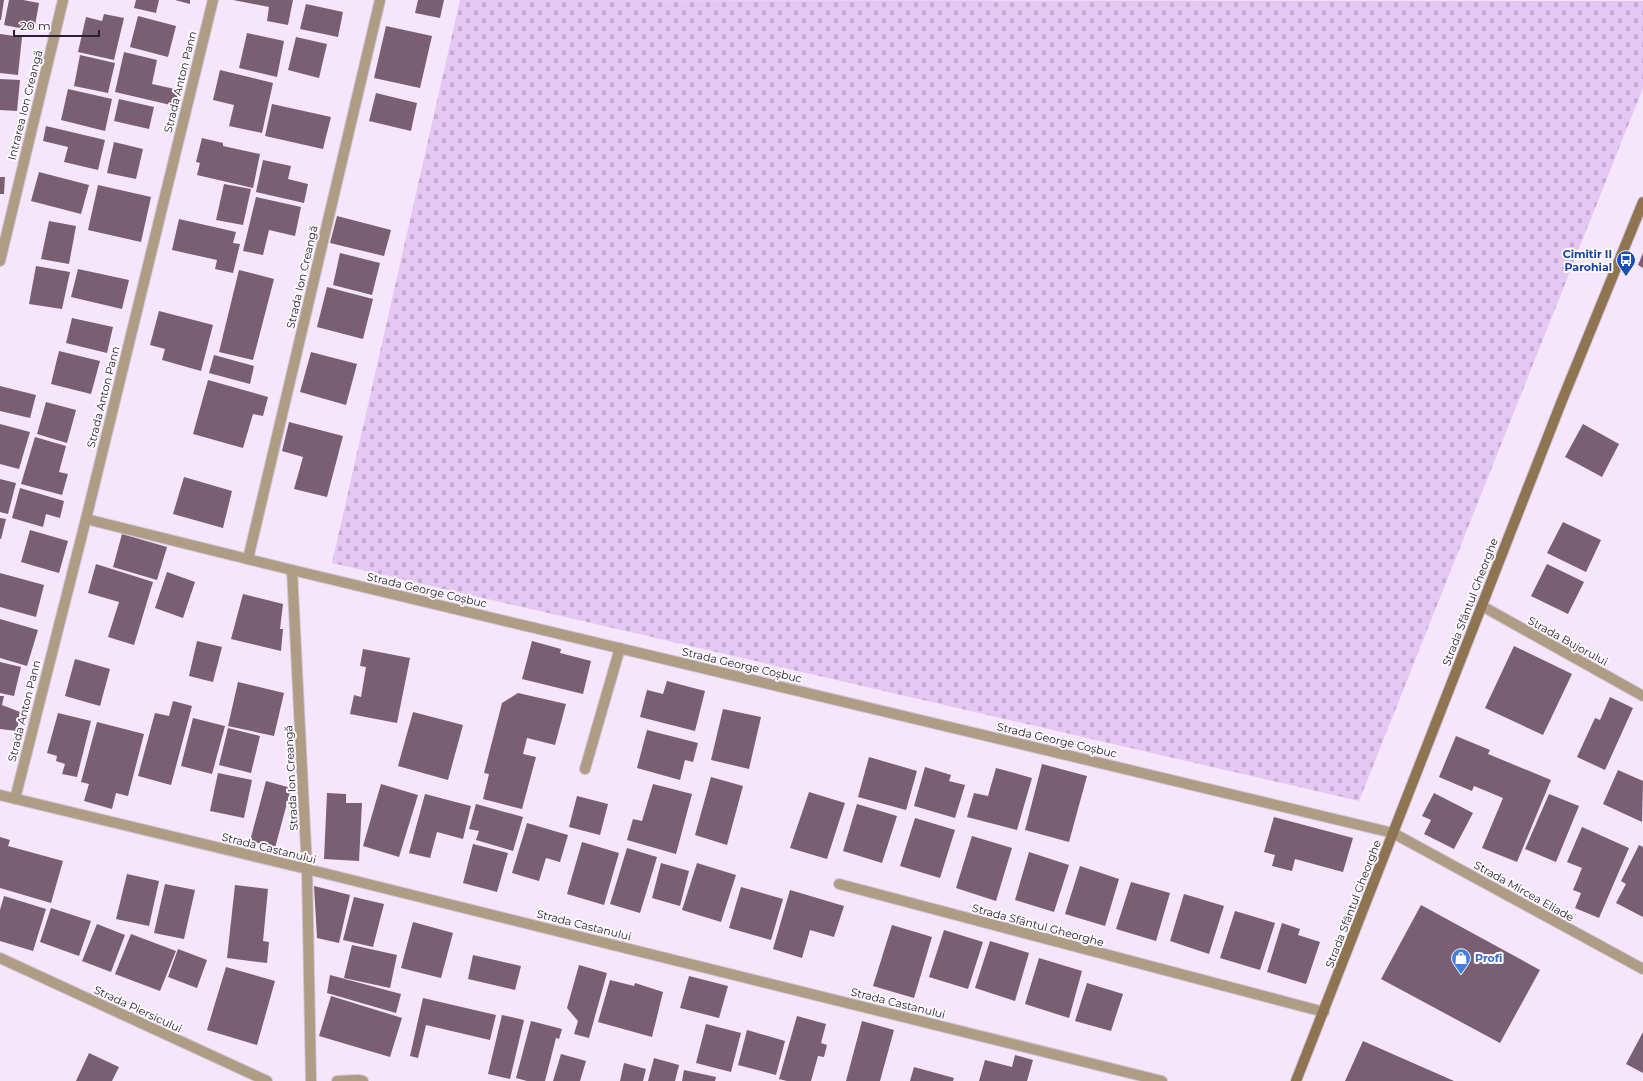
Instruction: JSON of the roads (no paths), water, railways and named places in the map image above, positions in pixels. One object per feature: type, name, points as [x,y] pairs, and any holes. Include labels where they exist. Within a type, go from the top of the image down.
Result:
[{"type":"street","name":"Intrarea Ion Creangă","points":[[0,261],[63,0]]},
{"type":"street","name":"Strada Anton Pann","points":[[15,799],[86,519],[213,0]]},
{"type":"street","name":"Strada Ion Creangă","points":[[248,559],[380,0]]},
{"type":"street","name":"Strada Sfântul Gheorghe","points":[[1296,1081],[1561,403],[1643,202]]},
{"type":"street","name":"Strada George Coșbuc","points":[[86,519],[292,570],[1393,833]]},
{"type":"street","name":"Strada Ion Creangă","points":[[292,570],[307,869],[311,1081]]},
{"type":"street","name":"Strada Bujorului","points":[[1482,606],[1643,696]]},
{"type":"street","points":[[585,769],[620,648]]},
{"type":"street","name":"Strada Castanului","points":[[0,795],[307,869],[1162,1081]]},
{"type":"street","name":"Strada Mircea Eliade","points":[[1393,833],[1643,970]]},
{"type":"street","name":"Strada Sfântul Gheorghe","points":[[839,884],[1324,1012]]},
{"type":"street","name":"Strada Piersicului","points":[[0,958],[267,1081]]},
{"type":"street","points":[[337,1081],[364,1081]]},
{"type":"place","name":"Cimitir II Parohial","points":[[1626,277]]},
{"type":"place","name":"Profi","points":[[1461,975]]}]
